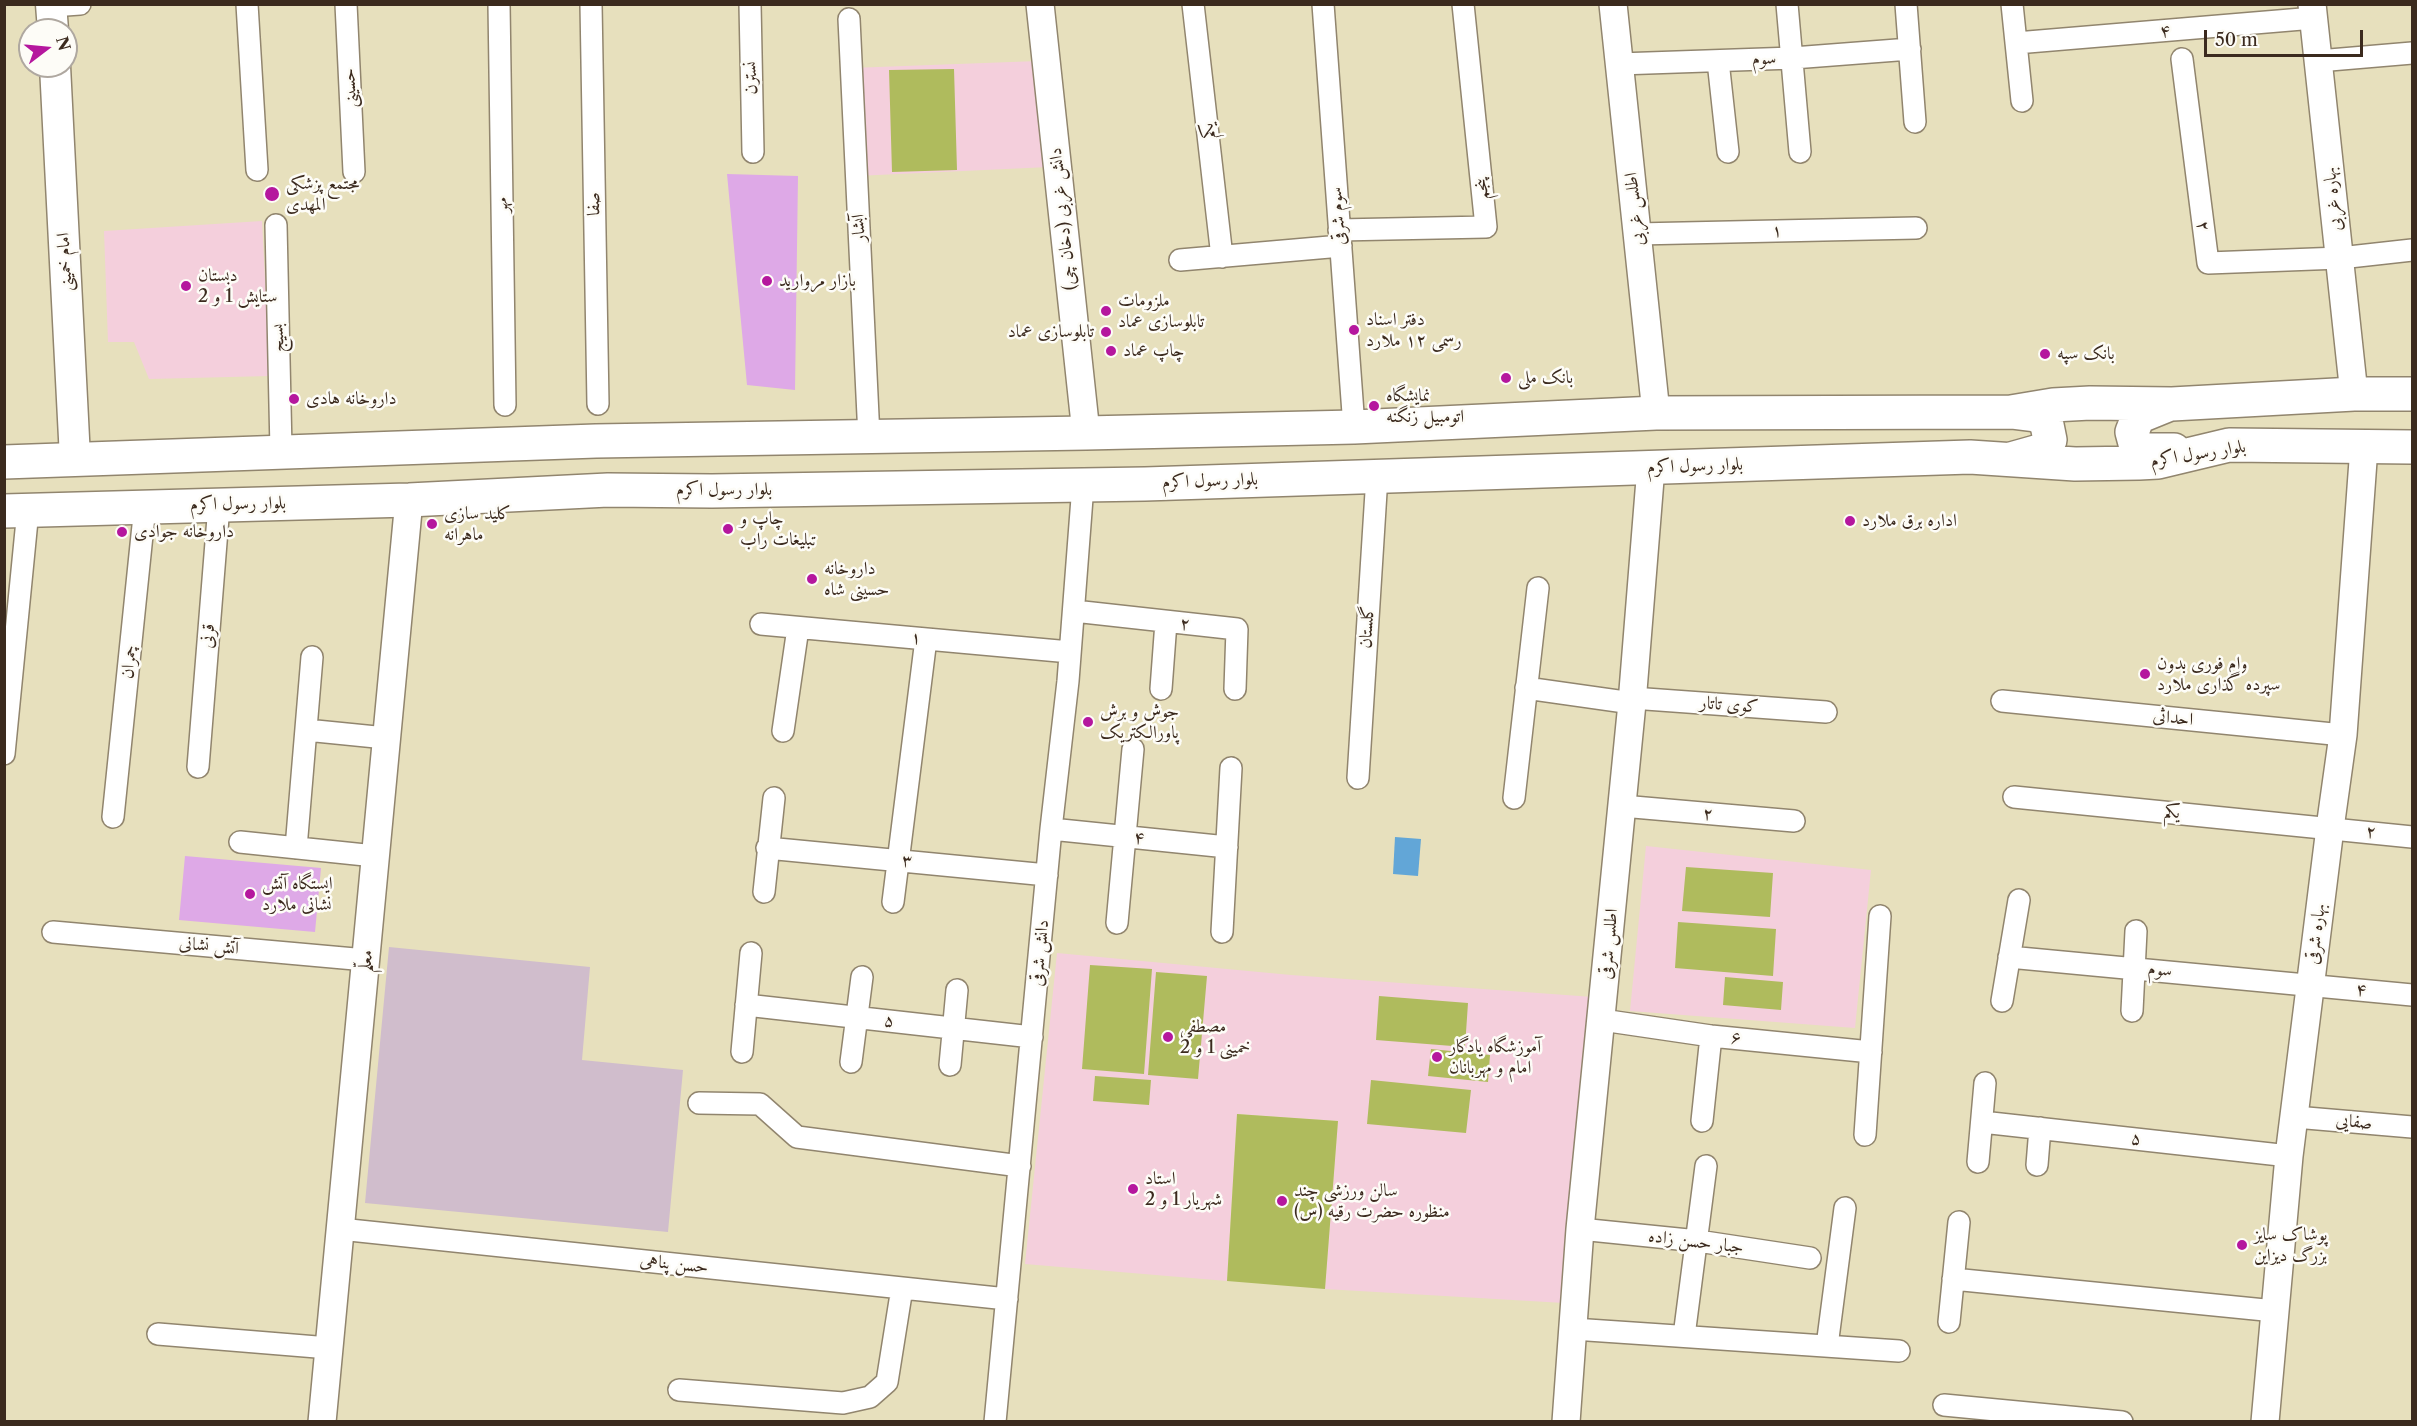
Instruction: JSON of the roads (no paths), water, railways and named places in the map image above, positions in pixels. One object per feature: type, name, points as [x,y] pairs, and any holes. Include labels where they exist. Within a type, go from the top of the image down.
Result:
[{"type":"main road","name":"امام خمینی","points":[[56,78],[75,458]]},
{"type":"main road","points":[[2011,412],[2090,402],[2172,404],[2354,394],[2412,394]]},
{"type":"main road","points":[[2172,404],[2138,417],[2132,432],[2136,447],[2146,450],[2194,453]]},
{"type":"main road","points":[[4,462],[281,450],[596,441],[1086,434],[1354,427],[1656,413],[2011,412],[2035,415],[2046,420],[2050,440],[2043,450],[2006,460]]},
{"type":"main road","points":[[712,491],[699,483],[694,472],[695,460],[711,447],[730,439]]},
{"type":"main road","points":[[596,441],[616,452],[622,469],[617,480],[608,490]]},
{"type":"main road","name":"بلوار رسول اکرم","points":[[16,510],[409,500],[608,490],[712,491],[1083,485],[1970,457],[2075,464],[2139,463],[2158,462],[2229,445],[2412,447]]},
{"type":"street","points":[[248,4],[256,170]]},
{"type":"street","name":"حسینی","points":[[346,4],[354,172]]},
{"type":"street","name":"مهر","points":[[499,4],[505,405]]},
{"type":"street","name":"صفا","points":[[591,4],[598,404]]},
{"type":"street","name":"نسترن","points":[[750,4],[753,152]]},
{"type":"street","name":"دانش غربی (دخان چی)","points":[[1040,4],[1086,434]]},
{"type":"street","name":"یکم","points":[[1193,4],[1222,257]]},
{"type":"street","name":"سوم شرقی","points":[[1323,4],[1354,427]]},
{"type":"street","name":"پنجم","points":[[1340,238],[1486,227],[1463,4]]},
{"type":"street","name":"اطلس غربی","points":[[1613,4],[1656,413]]},
{"type":"street","points":[[1787,4],[1800,152]]},
{"type":"street","points":[[1906,4],[1915,122]]},
{"type":"street","points":[[2012,4],[2022,101]]},
{"type":"street","name":"۴","points":[[2016,43],[2313,11]]},
{"type":"street","name":"بهاره غربی","points":[[2313,11],[2354,394]]},
{"type":"street","name":"آبشار","points":[[849,20],[869,437]]},
{"type":"street","name":"سوم","points":[[1619,64],[1793,58],[1910,50]]},
{"type":"street","points":[[2319,61],[2412,53]]},
{"type":"street","name":"۲","points":[[2181,58],[2208,263],[2340,258]]},
{"type":"street","points":[[1718,61],[1728,152]]},
{"type":"street","name":"بسیج","points":[[276,225],[281,450]]},
{"type":"street","name":"۱","points":[[1637,234],[1916,228]]},
{"type":"street","points":[[1180,260],[1222,257],[1340,238]]},
{"type":"street","points":[[2340,258],[2412,250]]},
{"type":"street","name":"بهاره شرقی","points":[[2265,1422],[2289,1156],[2343,735],[2364,447]]},
{"type":"street","name":"اطلس شرقی","points":[[1566,1422],[1580,1229],[1632,700],[1651,467]]},
{"type":"street","name":"گلستان","points":[[1358,778],[1377,476]]},
{"type":"street","name":"دانش شرقی","points":[[995,1422],[1074,611],[1083,485]]},
{"type":"street","name":"معلّم","points":[[322,1422],[409,500]]},
{"type":"street","name":"قرنی","points":[[198,767],[219,505]]},
{"type":"street","name":"چمران","points":[[113,818],[146,506]]},
{"type":"street","points":[[4,754],[16,510]]},
{"type":"street","points":[[1514,798],[1538,588]]},
{"type":"street","name":"۲","points":[[1074,611],[1237,629],[1234,689]]},
{"type":"street","points":[[1161,689],[1166,621]]},
{"type":"street","name":"۱","points":[[761,624],[1070,652]]},
{"type":"street","points":[[783,731],[798,628]]},
{"type":"street","points":[[893,902],[927,639]]},
{"type":"street","points":[[296,848],[312,657]]},
{"type":"street","name":"کوی تاتار","points":[[1526,688],[1632,700],[1826,712]]},
{"type":"street","name":"احداثی","points":[[2002,701],[2343,735]]},
{"type":"street","points":[[306,730],[386,738]]},
{"type":"street","points":[[1117,923],[1133,749]]},
{"type":"street","points":[[1222,932],[1231,768]]},
{"type":"street","name":"یکم","points":[[2014,797],[2330,828]]},
{"type":"street","points":[[764,892],[774,798]]},
{"type":"street","name":"۲","points":[[1622,806],[1794,821]]},
{"type":"street","name":"۲","points":[[2330,828],[2412,837]]},
{"type":"street","name":"۴","points":[[1051,829],[1227,847]]},
{"type":"street","points":[[240,842],[375,856]]},
{"type":"street","name":"۳","points":[[767,848],[1047,875]]},
{"type":"street","points":[[2002,1001],[2019,900]]},
{"type":"street","points":[[1865,1135],[1880,916]]},
{"type":"street","points":[[2132,1011],[2136,931]]},
{"type":"street","name":"آتش نشانی","points":[[53,932],[366,960]]},
{"type":"street","points":[[742,1052],[751,952]]},
{"type":"street","name":"سوم","points":[[2009,957],[2310,984]]},
{"type":"street","points":[[851,1062],[862,977]]},
{"type":"street","name":"۴","points":[[2310,984],[2412,995]]},
{"type":"street","points":[[950,1065],[957,990]]},
{"type":"street","name":"۵","points":[[746,1005],[1032,1038]]},
{"type":"street","name":"۶","points":[[1602,1020],[1711,1036],[1870,1052]]},
{"type":"street","points":[[1702,1121],[1711,1036]]},
{"type":"street","points":[[1978,1162],[1986,1083]]},
{"type":"street","points":[[699,1103],[760,1104],[797,1137],[1020,1166]]},
{"type":"street","name":"صفایی","points":[[2295,1116],[2412,1127]]},
{"type":"street","name":"۵","points":[[1982,1122],[2289,1156]]},
{"type":"street","points":[[2037,1165],[2040,1128]]},
{"type":"street","points":[[1684,1336],[1706,1166]]},
{"type":"street","points":[[1827,1346],[1845,1208]]},
{"type":"street","points":[[1949,1322],[1959,1222]]},
{"type":"street","name":"حسن پناهی","points":[[340,1229],[1007,1299]]},
{"type":"street","name":"جبار حسن زاده","points":[[1580,1229],[1698,1241],[1810,1258]]},
{"type":"street","points":[[1953,1279],[2275,1311]]},
{"type":"street","points":[[679,1390],[843,1403],[870,1397],[887,1382],[902,1288]]},
{"type":"street","points":[[1573,1329],[1899,1351]]},
{"type":"street","points":[[158,1334],[329,1348]]},
{"type":"street","points":[[1944,1405],[2122,1422]]},
{"type":"water","points":[[1395,837],[1421,839],[1418,876],[1393,874]]},
{"type":"place","name":"مجتمع پزشکی المهدی","points":[[272,194]]},
{"type":"place","name":"بازار مروارید","points":[[767,281]]},
{"type":"place","name":"دبستان ستایش 1 و 2","points":[[186,286]]},
{"type":"place","name":"ملزومات تابلوسازی عماد","points":[[1106,311]]},
{"type":"place","name":"دفتر اسناد رسمی ۱۲ ملارد","points":[[1354,330]]},
{"type":"place","name":"تابلوسازی عماد","points":[[1106,332]]},
{"type":"place","name":"چاپ عماد","points":[[1111,351]]},
{"type":"place","name":"بانک سپه","points":[[2045,354]]},
{"type":"place","name":"بانک ملی","points":[[1506,378]]},
{"type":"place","name":"داروخانه هادی","points":[[294,399]]},
{"type":"place","name":"نمایشگاه اتومبیل زنگنه","points":[[1374,406]]},
{"type":"place","name":"اداره برق ملارد","points":[[1850,521]]},
{"type":"place","name":"کلید سازی ماهرانه","points":[[432,524]]},
{"type":"place","name":"چاپ و تبلیغات راب","points":[[728,529]]},
{"type":"place","name":"داروخانه جوادی","points":[[122,532]]},
{"type":"place","name":"داروخانه حسینی شاه","points":[[812,579]]},
{"type":"place","name":"وام فوری بدون سپرده گذاری ملارد","points":[[2145,674]]},
{"type":"place","name":"جوش و برش پاورالکتریک","points":[[1088,722]]},
{"type":"place","name":"ایستگاه آتش نشانی ملارد","points":[[250,894]]},
{"type":"place","name":"مصطفی خمینی 1 و 2","points":[[1168,1037]]},
{"type":"place","name":"آموزشگاه یادگار امام و مهربانان","points":[[1437,1057]]},
{"type":"place","name":"استاد شهریار 1 و 2","points":[[1133,1189]]},
{"type":"place","name":"سالن ورزشی چند منظوره حضرت رقیه (س)","points":[[1282,1201]]},
{"type":"place","name":"پوشاک سایز بزرگ دیزاین","points":[[2242,1245]]}]
